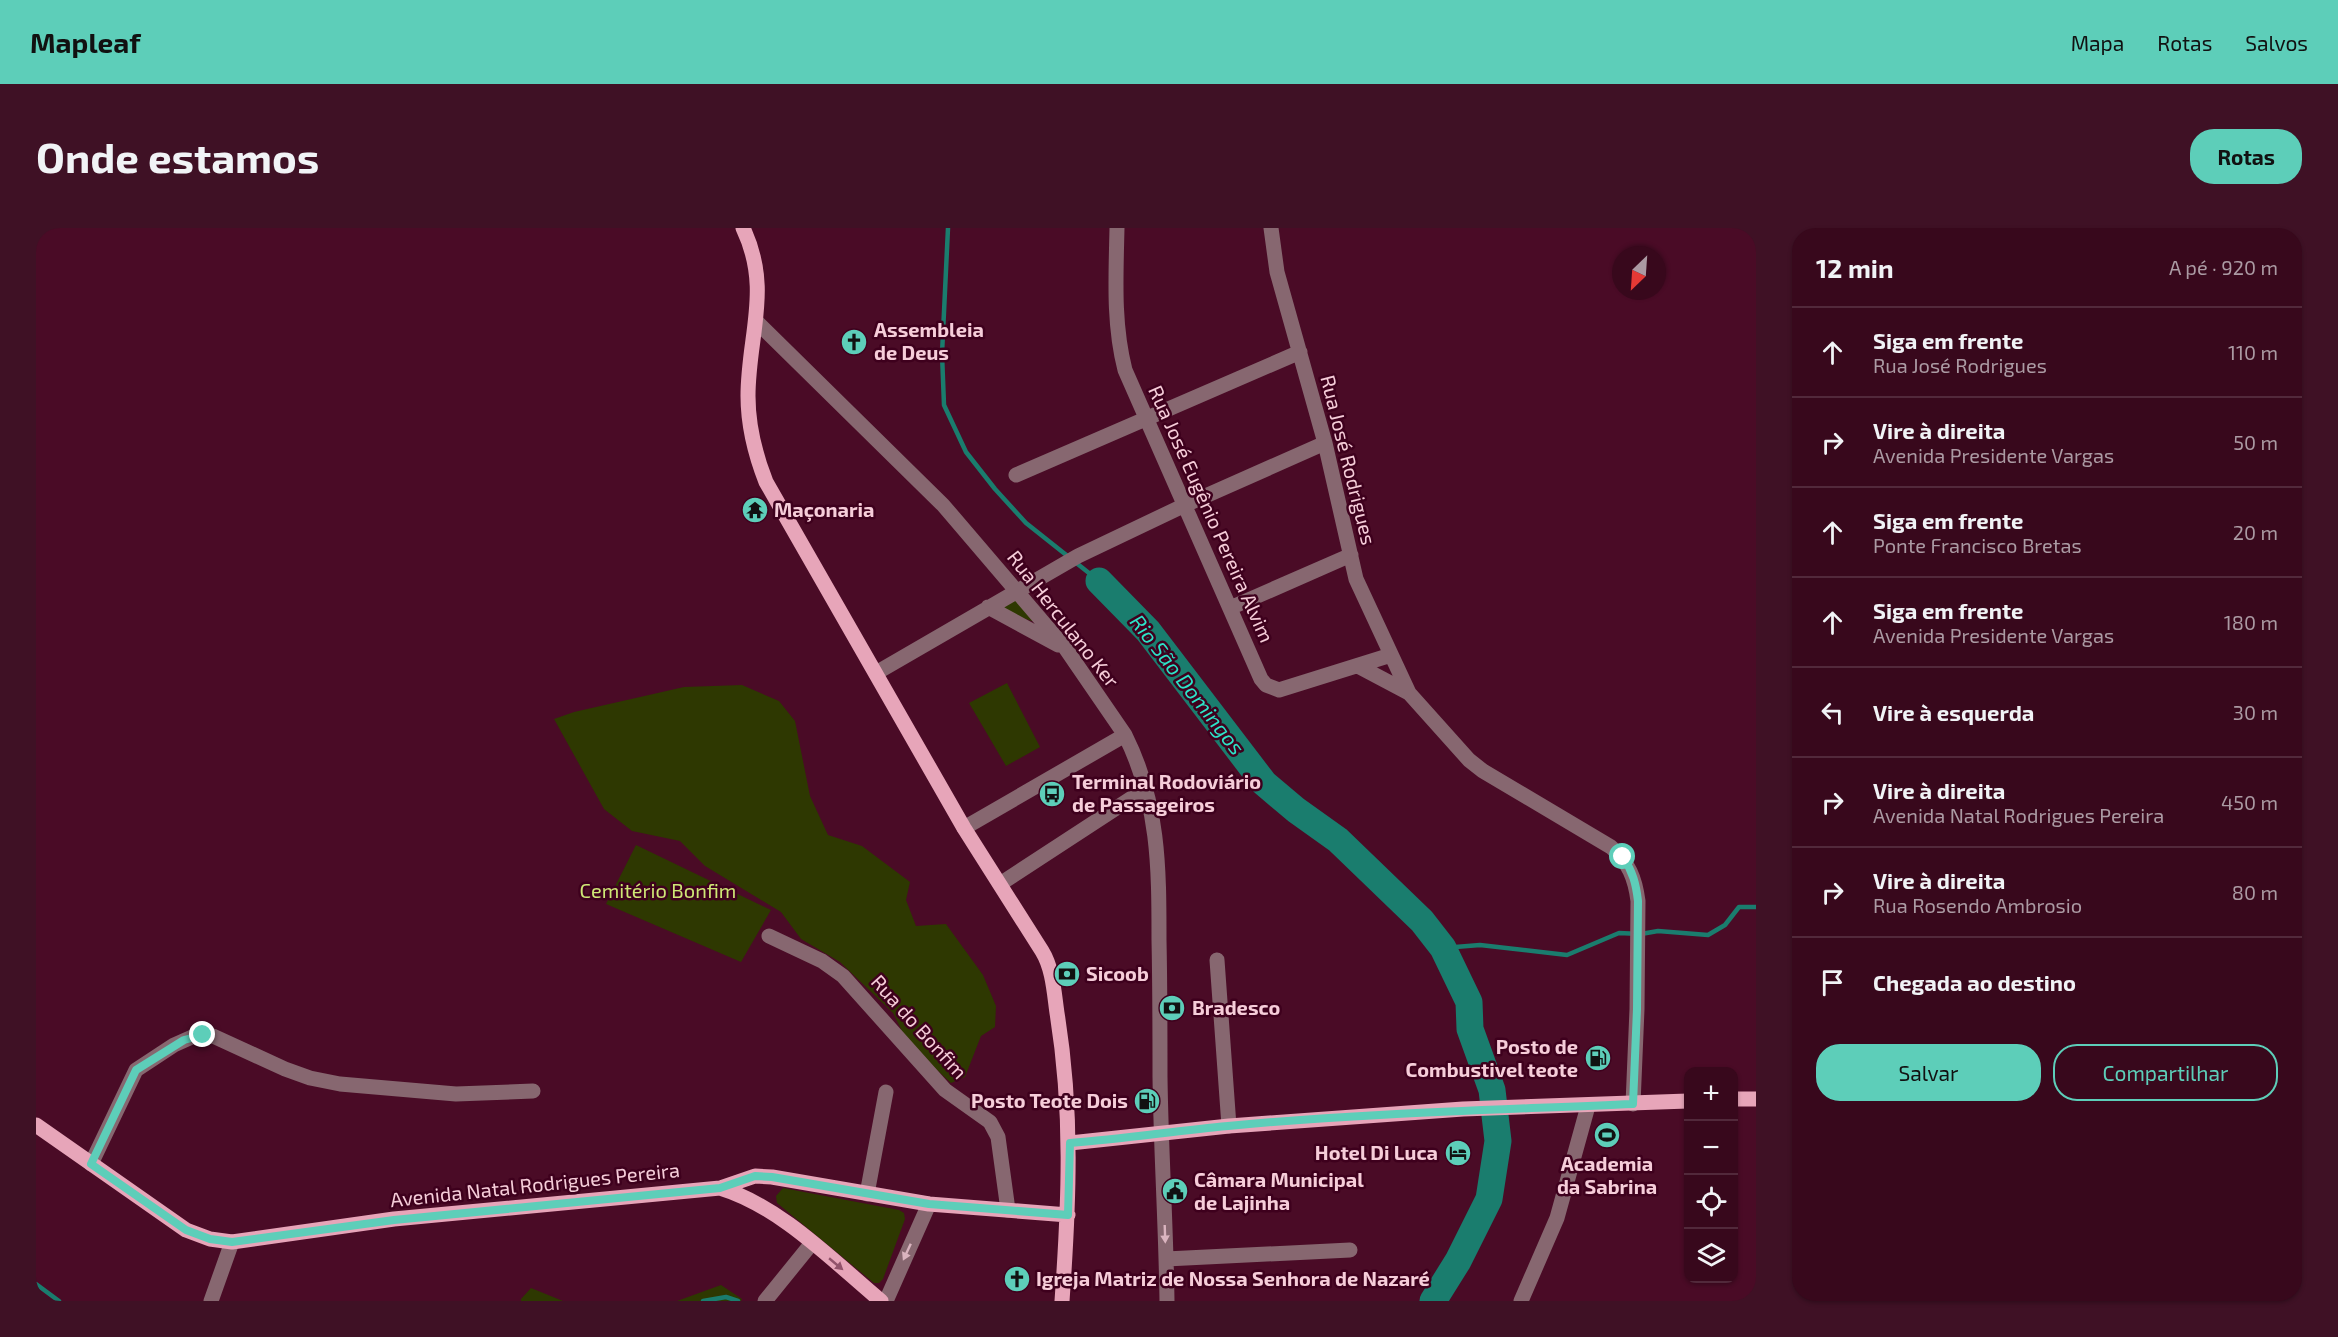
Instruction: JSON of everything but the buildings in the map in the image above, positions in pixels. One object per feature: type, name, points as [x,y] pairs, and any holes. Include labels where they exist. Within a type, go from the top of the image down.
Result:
[{"type":"main road","points":[[743,228],[755,259],[759,288],[757,322],[749,368],[749,421],[755,452],[766,482],[964,828],[1050,967],[1063,1047],[1070,1143],[1062,1301]]},
{"type":"main road","points":[[1738,1100],[1756,1099]]},
{"type":"main road","points":[[1070,1143],[1229,1126],[1463,1109],[1684,1101]]},
{"type":"main road","name":"Avenida Natal Rodrigues Pereira","points":[[36,1125],[186,1230],[210,1239],[232,1242],[406,1218],[720,1188],[755,1176],[807,1182],[929,1204],[1068,1215]]},
{"type":"main road","points":[[755,1176],[754,1189],[757,1202]]},
{"type":"main road","points":[[720,1188],[757,1202],[812,1243],[881,1301]]},
{"type":"street","name":"Rua José Eugênio Pereira Alvim","points":[[1117,228],[1115,309],[1118,342],[1125,370],[1144,418],[1185,505],[1261,679],[1272,688],[1279,690],[1391,655]]},
{"type":"street","name":"Rua José Rodrigues","points":[[1271,228],[1277,272],[1325,443],[1356,579],[1409,693],[1469,760],[1600,840],[1623,857],[1631,869],[1636,884],[1637,934],[1633,1104]]},
{"type":"street","name":"Rua Herculano Ker","points":[[757,322],[943,505],[1066,649],[1125,735],[1147,788],[1156,835],[1161,1134],[1167,1301]]},
{"type":"street","points":[[1016,475],[1300,352]]},
{"type":"street","points":[[876,673],[1078,556],[1185,505],[1325,443]]},
{"type":"street","points":[[1230,608],[1351,555]]},
{"type":"street","points":[[988,607],[1066,649]]},
{"type":"street","name":"Rua José Rodrigues","points":[[1358,666],[1409,693]]},
{"type":"street","points":[[964,828],[1125,735]]},
{"type":"street","points":[[1000,884],[1147,788]]},
{"type":"street","name":"Rua do Bonfim","points":[[769,936],[822,961],[843,976],[945,1090],[990,1122],[998,1137],[1008,1210]]},
{"type":"street","points":[[1217,960],[1229,1126]]},
{"type":"street","points":[[91,1164],[136,1070],[174,1045],[192,1037],[213,1036],[285,1069],[310,1078],[340,1084],[447,1094],[533,1091]]},
{"type":"street","points":[[867,1194],[886,1092]]},
{"type":"street","points":[[1521,1301],[1557,1218],[1588,1106]]},
{"type":"street","points":[[886,1301],[929,1204]]},
{"type":"street","points":[[211,1301],[232,1242]]},
{"type":"street","points":[[765,1301],[812,1243]]},
{"type":"street","points":[[1166,1259],[1350,1250]]},
{"type":"green space","points":[[1015,598],[1041,624],[996,609]]},
{"type":"green space","points":[[1007,683],[1040,747],[1006,766],[969,703]]},
{"type":"green space","points":[[742,685],[779,701],[795,721],[810,796],[828,835],[862,846],[910,882],[906,900],[916,926],[946,924],[983,975],[996,1006],[995,1027],[981,1036],[965,1077],[951,1083],[903,1033],[893,1013],[840,962],[801,939],[781,912],[705,866],[680,841],[632,831],[604,809],[554,719],[574,712],[684,687]]},
{"type":"green space","name":"Cemitério Bonfim","points":[[636,845],[771,910],[741,962],[606,904]]},
{"type":"green space","points":[[783,1188],[899,1210],[904,1213],[905,1219],[883,1279],[879,1283],[874,1283],[777,1203],[776,1196]]},
{"type":"green space","points":[[721,1285],[742,1299],[741,1301],[677,1301]]},
{"type":"green space","points":[[531,1288],[563,1301],[521,1301]]},
{"type":"waterway","points":[[948,228],[942,354],[944,405],[966,452],[995,489],[1026,523],[1099,581]]},
{"type":"waterway","name":"Rio São Domingos","points":[[1099,581],[1148,631],[1264,783],[1296,810],[1338,840],[1422,921],[1443,948],[1469,1002],[1470,1029],[1492,1090],[1498,1141],[1489,1199],[1458,1261],[1433,1301]]},
{"type":"waterway","points":[[1443,948],[1480,945],[1567,955],[1619,933],[1641,934],[1658,931],[1708,935],[1725,925],[1739,907],[1756,907]]},
{"type":"waterway","points":[[36,1284],[59,1301]]},
{"type":"waterway","points":[[703,1301],[726,1297],[738,1301]]},
{"type":"place","name":"Assembleia de Deus","points":[[854,342]]},
{"type":"place","name":"Maçonaria","points":[[755,510]]},
{"type":"place","name":"Terminal Rodoviário de Passageiros","points":[[1052,794]]},
{"type":"place","name":"Sicoob","points":[[1067,974]]},
{"type":"place","name":"Bradesco","points":[[1172,1008]]},
{"type":"place","name":"Posto de Combustivel teote","points":[[1598,1058]]},
{"type":"place","name":"Posto Teote Dois","points":[[1147,1101]]},
{"type":"place","name":"Academia da Sabrina","points":[[1607,1135]]},
{"type":"place","name":"Hotel Di Luca","points":[[1458,1153]]},
{"type":"place","name":"Câmara Municipal de Lajinha","points":[[1175,1191]]},
{"type":"place","name":"Igreja Matriz de Nossa Senhora de Nazaré","points":[[1017,1279]]},
{"type":"route","points":[[203,1035],[174,1045],[136,1070],[91,1164],[186,1230],[210,1239],[232,1242],[489,1209],[720,1188],[755,1176],[807,1182],[929,1204],[1068,1215],[1070,1143],[1229,1126],[1463,1109],[1633,1104],[1638,901],[1631,869],[1623,857]]}]
